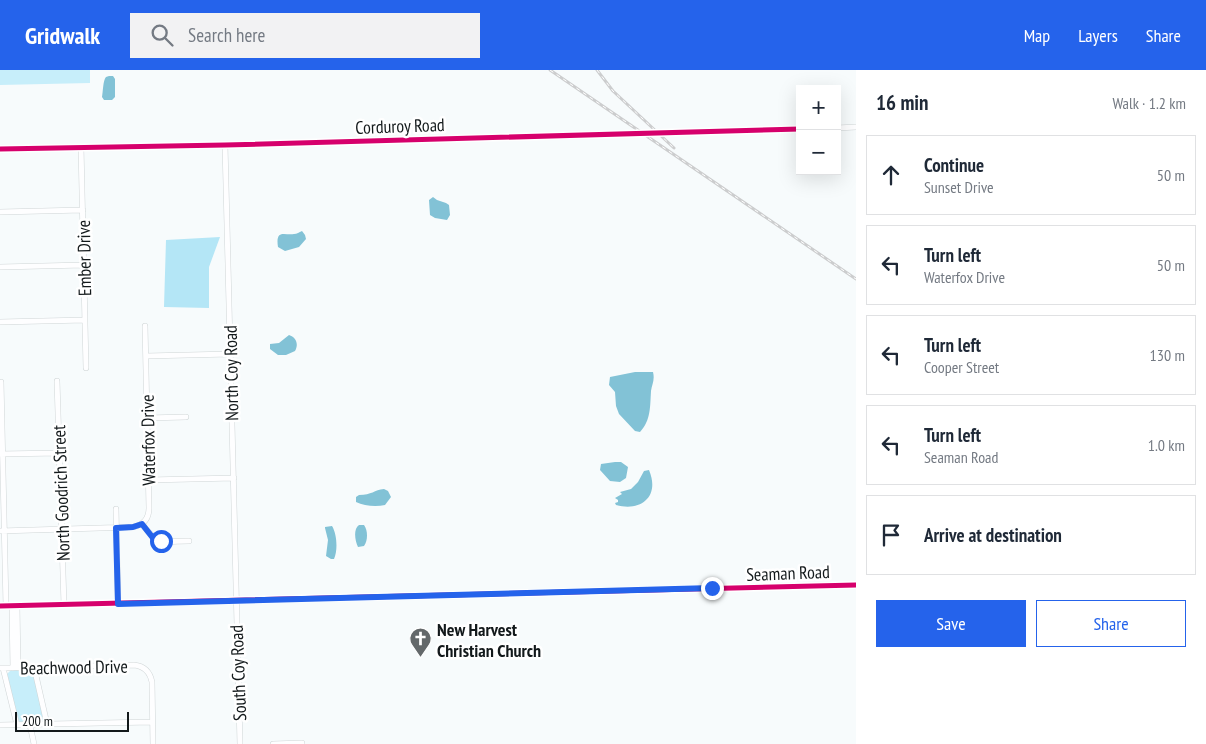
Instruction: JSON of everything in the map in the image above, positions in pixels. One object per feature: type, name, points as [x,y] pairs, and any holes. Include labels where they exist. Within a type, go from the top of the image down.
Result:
[{"type":"street","points":[[841,128],[856,127]]},
{"type":"street","name":"Corduroy Road","points":[[0,149],[796,129]]},
{"type":"street","name":"North Coy Road","points":[[225,144],[236,601]]},
{"type":"street","name":"Ember Drive","points":[[81,147],[86,368]]},
{"type":"street","points":[[0,212],[83,210]]},
{"type":"street","points":[[0,267],[84,265]]},
{"type":"street","points":[[0,322],[85,320]]},
{"type":"street","name":"Waterfox Drive","points":[[142,524],[149,513],[145,326]]},
{"type":"street","points":[[146,356],[230,354]]},
{"type":"street","name":"North Goodrich Street","points":[[57,381],[64,605]]},
{"type":"street","points":[[1,382],[2,531],[16,668]]},
{"type":"street","points":[[147,418],[186,417]]},
{"type":"street","points":[[1,454],[60,453]]},
{"type":"street","points":[[149,480],[234,478]]},
{"type":"street","points":[[116,509],[118,604]]},
{"type":"street","points":[[2,531],[116,528],[133,527],[142,524],[150,535],[158,540],[190,541]]},
{"type":"street","name":"Seaman Road","points":[[9,606],[856,585]]},
{"type":"street","name":"South Coy Road","points":[[236,601],[240,744]]},
{"type":"street","name":"Beachwood Drive","points":[[2,668],[134,665],[146,670],[152,682],[152,722]]},
{"type":"street","points":[[2,668],[17,725]]},
{"type":"street","points":[[34,668],[47,724]]},
{"type":"street","points":[[0,726],[152,722],[153,744]]},
{"type":"street","points":[[30,725],[34,744]]},
{"type":"street","points":[[273,744],[302,743]]},
{"type":"shaded area","points":[[0,70],[90,70],[90,83],[0,85]]},
{"type":"shaded area","points":[[113,76],[115,79],[115,97],[112,100],[104,100],[102,97],[104,83],[106,77]]},
{"type":"shaded area","points":[[433,197],[449,205],[450,215],[447,220],[430,215],[429,200]]},
{"type":"shaded area","points":[[302,231],[306,239],[299,247],[285,251],[278,247],[277,241],[280,235],[295,234]]},
{"type":"shaded area","points":[[220,237],[209,267],[209,308],[164,307],[166,240]]},
{"type":"shaded area","points":[[289,335],[296,341],[295,351],[286,355],[278,355],[270,349],[270,344],[279,343]]},
{"type":"shaded area","points":[[635,372],[653,372],[654,375],[649,413],[646,423],[640,432],[635,431],[619,414],[616,406],[615,392],[609,385],[610,377]]},
{"type":"shaded area","points":[[621,462],[628,467],[626,478],[620,482],[610,481],[600,470],[601,464]]},
{"type":"shaded area","points":[[649,470],[652,487],[646,500],[634,506],[616,505],[615,503],[618,500],[615,498],[622,494],[620,492],[631,489],[638,482],[644,471]]},
{"type":"shaded area","points":[[384,489],[388,491],[391,497],[385,505],[370,506],[356,502],[356,497],[359,495]]},
{"type":"shaded area","points":[[359,525],[364,525],[367,536],[364,546],[358,547],[355,532]]},
{"type":"shaded area","points":[[332,526],[336,542],[334,559],[326,556],[328,540],[325,527]]},
{"type":"shaded area","points":[[11,670],[29,670],[33,672],[44,719],[42,721],[20,722],[18,720],[7,674]]},
{"type":"railway","points":[[550,70],[856,279]]},
{"type":"railway","points":[[597,70],[613,91],[674,148]]},
{"type":"cycle path","points":[[0,149],[225,145],[796,129]]},
{"type":"cycle path","points":[[0,606],[856,585]]},
{"type":"place","name":"New Harvest Christian Church","points":[[421,658]]},
{"type":"route","points":[[161,541],[153,538],[142,524],[133,527],[116,528],[118,604],[712,588]]}]
